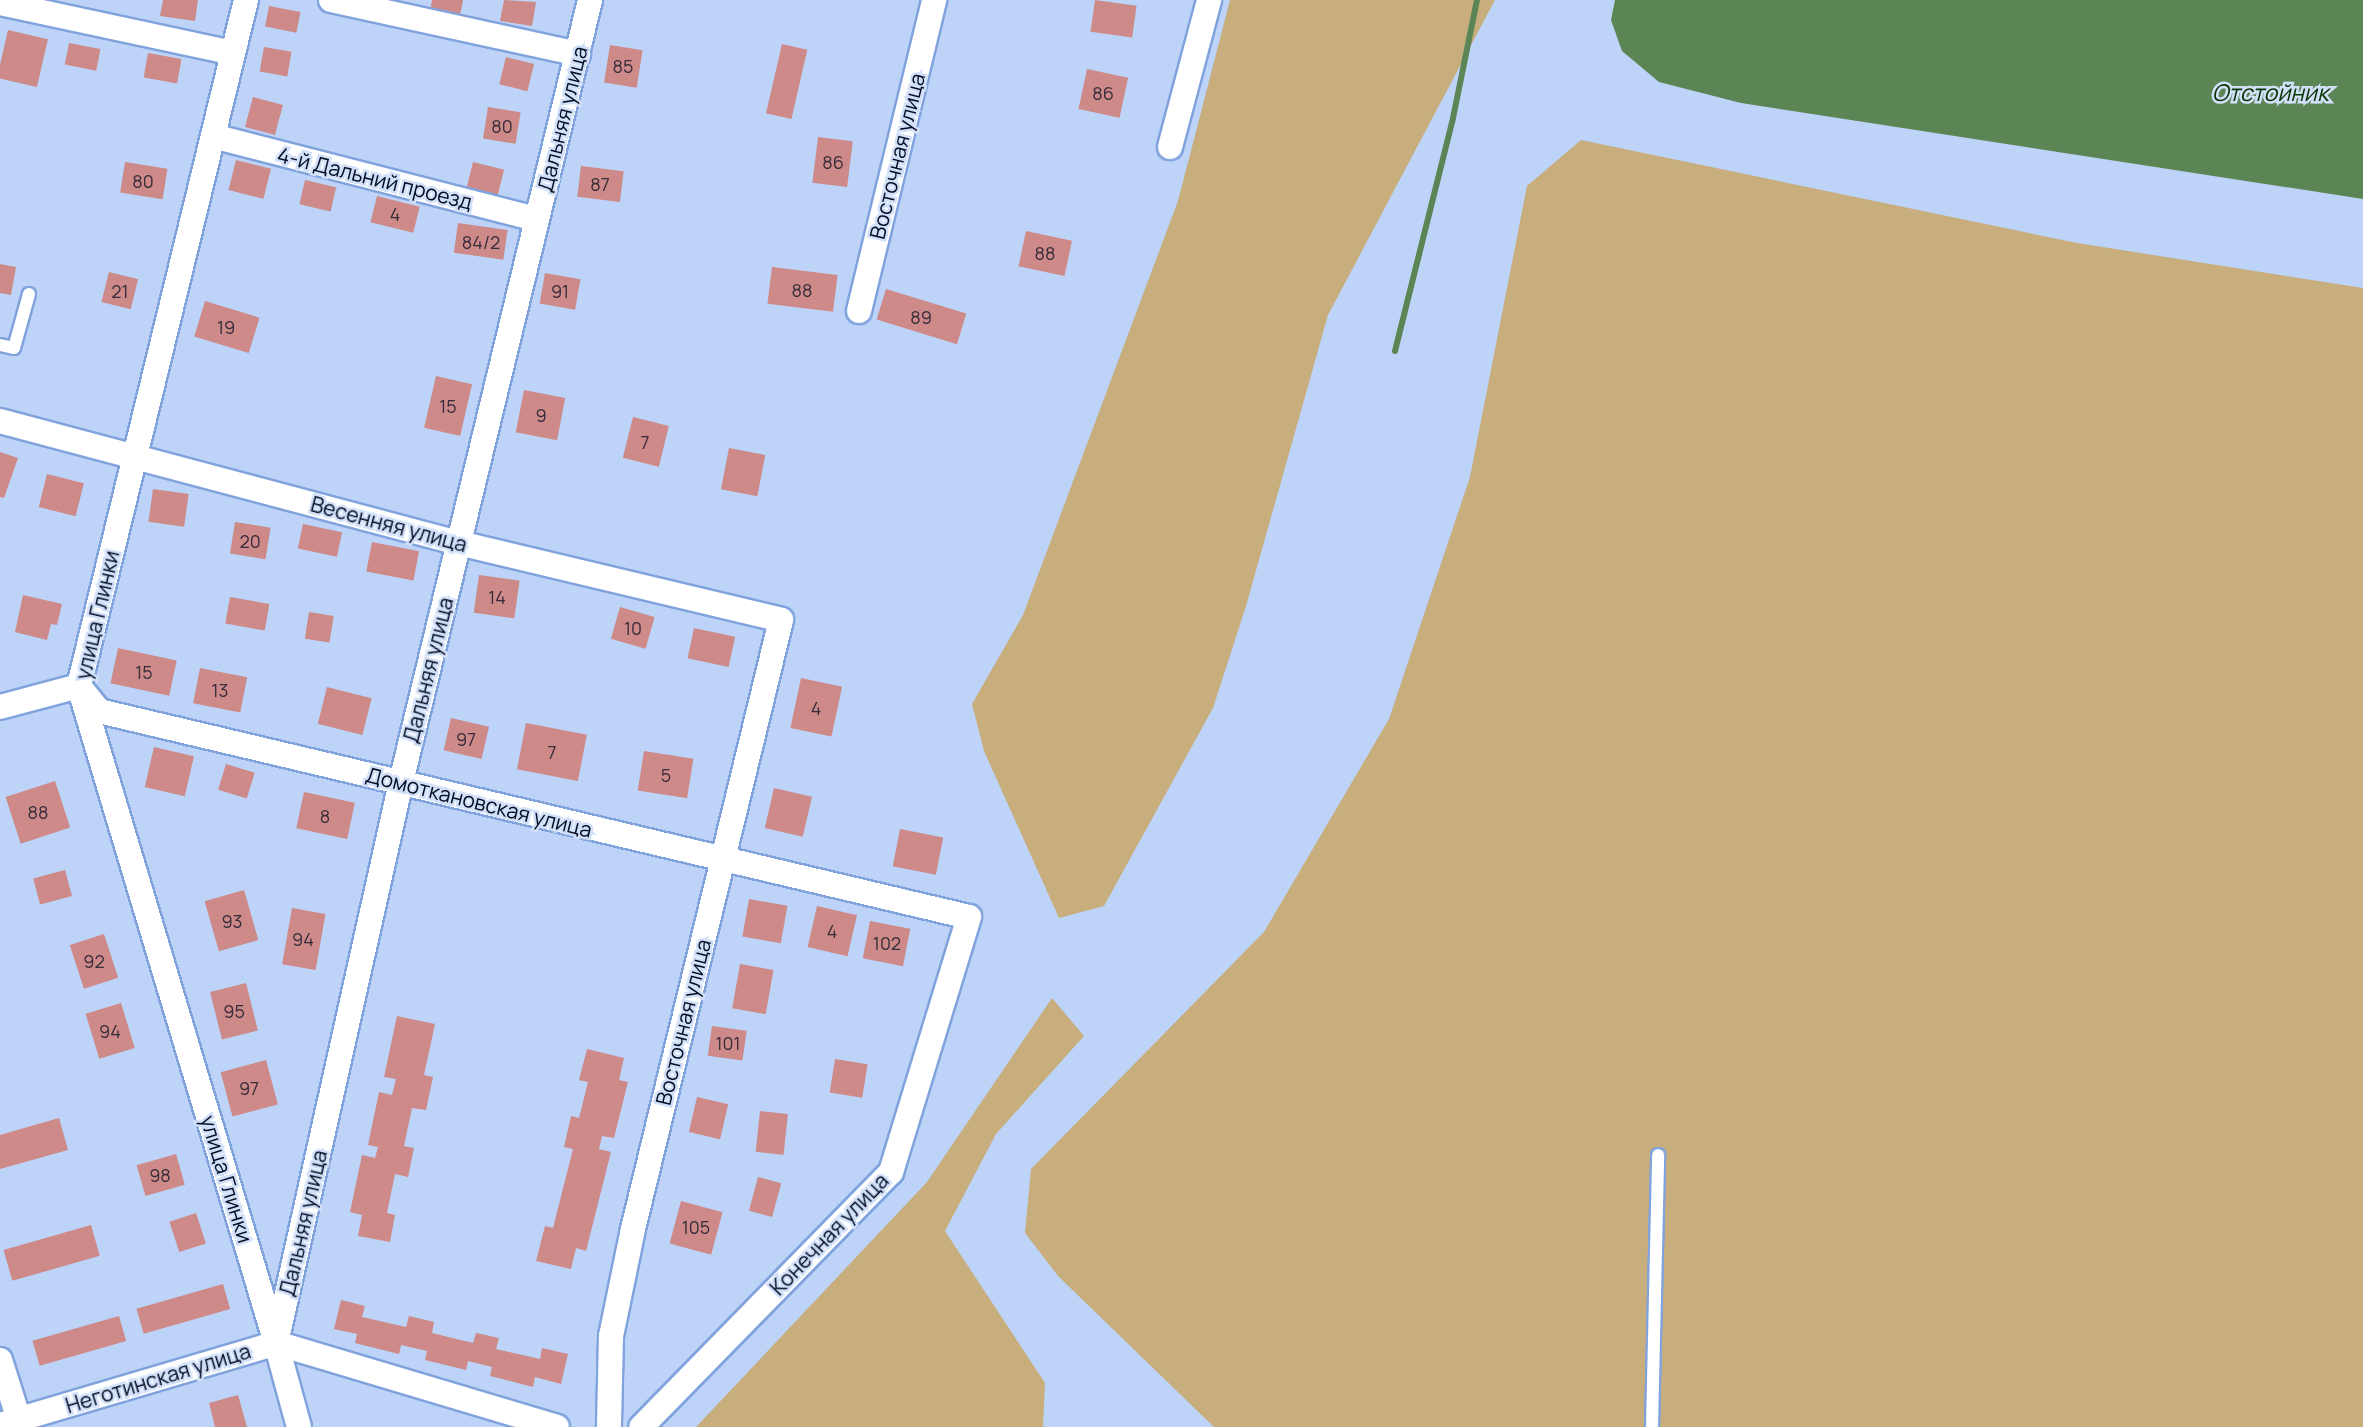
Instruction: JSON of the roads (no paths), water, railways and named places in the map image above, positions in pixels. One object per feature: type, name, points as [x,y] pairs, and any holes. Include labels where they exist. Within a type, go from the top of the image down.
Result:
[{"type":"street","name":"улица Глинки","points":[[246,0],[79,686],[299,1427]]},
{"type":"street","points":[[331,0],[578,54]]},
{"type":"street","name":"Дальняя улица","points":[[276,1343],[401,782],[590,0]]},
{"type":"street","name":"Восточная улица","points":[[859,311],[934,0]]},
{"type":"street","points":[[1170,147],[1209,0]]},
{"type":"street","points":[[0,3],[233,52]]},
{"type":"street","name":"4-й Дальний проезд","points":[[213,136],[537,219]]},
{"type":"street","name":"Весенняя улица","points":[[0,421],[459,543],[781,620]]},
{"type":"street","name":"Восточная улица","points":[[609,1427],[611,1336],[781,620]]},
{"type":"street","points":[[0,707],[79,686]]},
{"type":"street","name":"Домоткановская улица","points":[[79,686],[99,710],[722,861],[970,917]]},
{"type":"street","name":"Конечная улица","points":[[640,1427],[891,1171],[970,917]]},
{"type":"street","points":[[276,1343],[556,1427]]},
{"type":"street","name":"Неготинская улица","points":[[9,1422],[276,1343]]},
{"type":"street","points":[[0,1360],[9,1422]]},
{"type":"lane","points":[[0,345],[14,348],[29,294]]},
{"type":"lane","points":[[1651,1427],[1658,1155]]},
{"type":"water","name":"Отстойник","points":[[1615,0],[2363,0],[2363,199],[1741,103],[1659,82],[1622,51],[1611,20]]},
{"type":"waterway","points":[[1395,351],[1453,118],[1477,0]]}]
